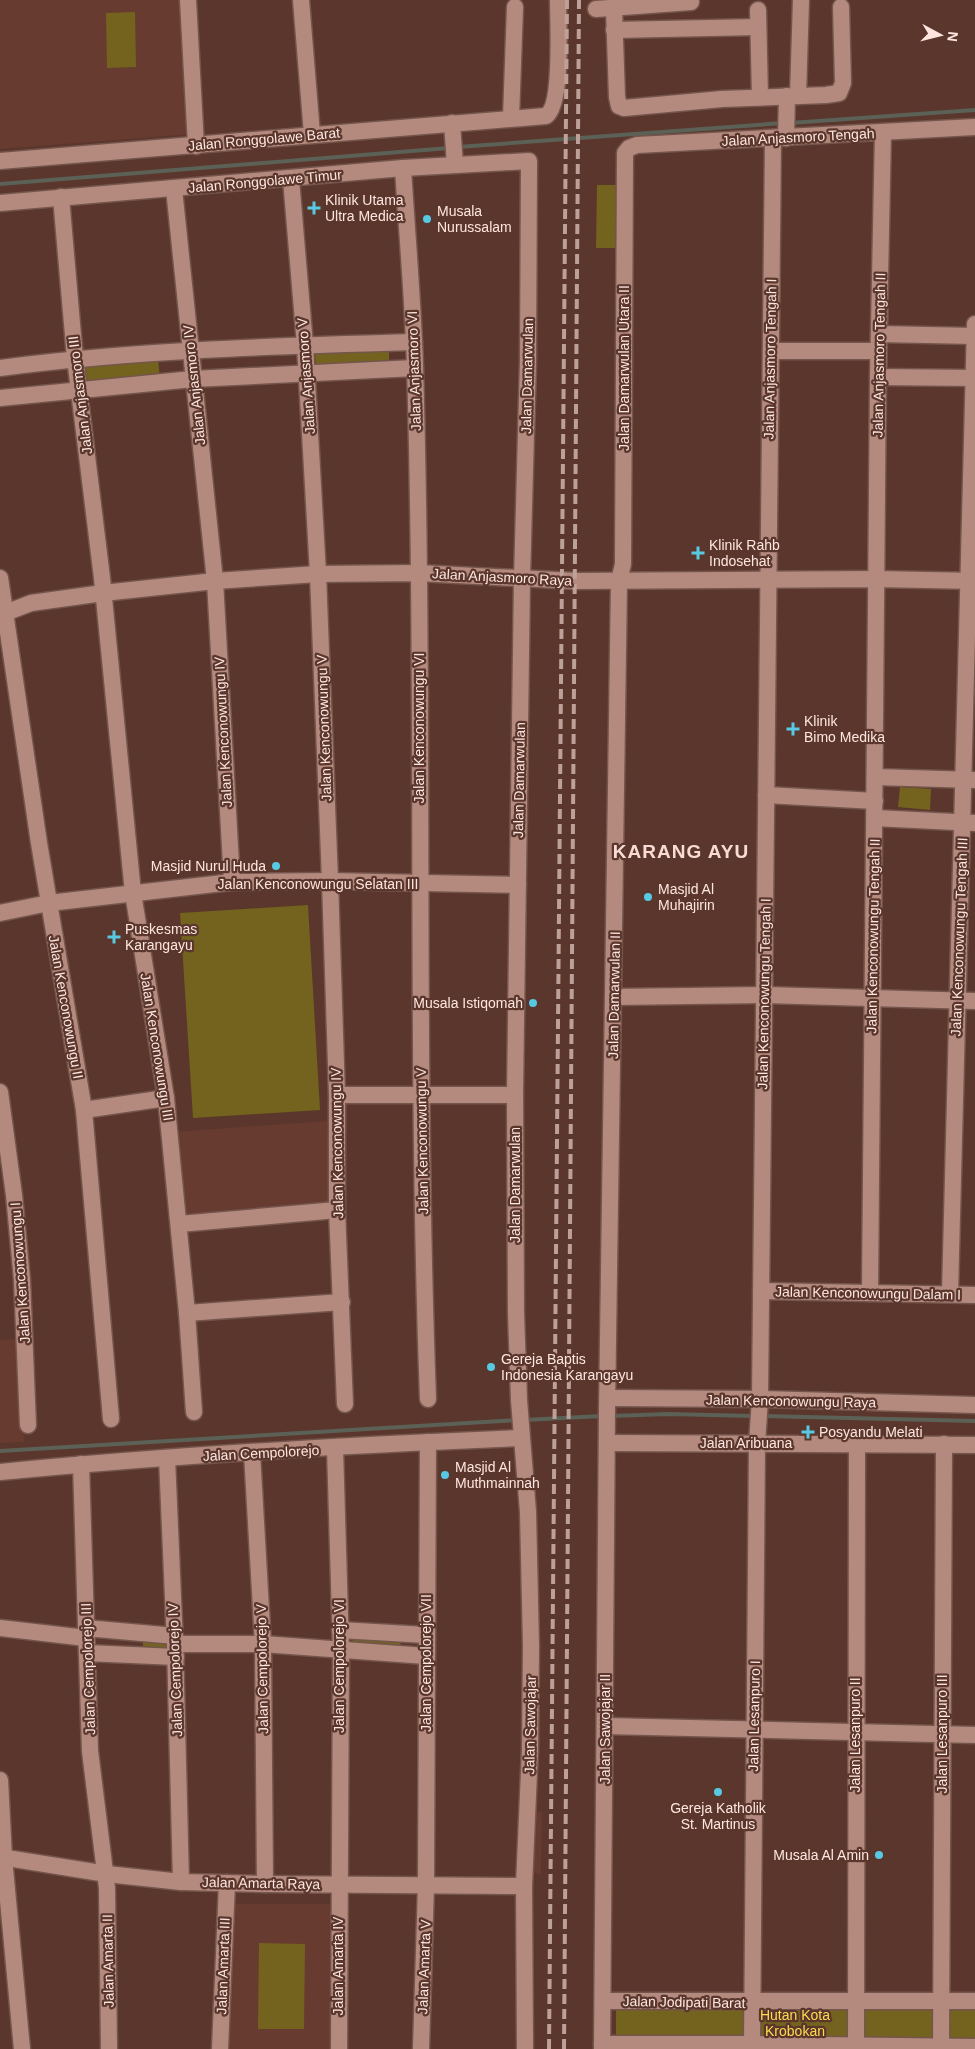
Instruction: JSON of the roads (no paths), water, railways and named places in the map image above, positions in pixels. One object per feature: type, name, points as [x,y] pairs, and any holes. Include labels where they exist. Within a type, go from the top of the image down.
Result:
[{"type":"street","points":[[188,0],[196,146]]},
{"type":"street","points":[[301,0],[312,134]]},
{"type":"street","name":"Jalan Ronggolawe Barat","points":[[0,161],[196,146],[312,134],[452,125],[541,116],[549,113],[556,99],[558,0]]},
{"type":"street","name":"Jalan Anjasmoro Tengah I","points":[[768,580],[771,351],[779,138],[793,96],[801,0]]},
{"type":"street","points":[[596,9],[691,2]]},
{"type":"street","points":[[510,118],[515,6]]},
{"type":"street","points":[[614,9],[618,103],[623,108],[760,97],[826,95],[841,92],[843,83],[841,7]]},
{"type":"street","points":[[758,10],[760,97]]},
{"type":"street","points":[[614,30],[758,27]]},
{"type":"street","points":[[452,125],[455,161]]},
{"type":"street","name":"Jalan Anjasmoro Tengah","points":[[625,155],[629,148],[636,145],[975,128]]},
{"type":"street","name":"Jalan Anjasmoro Tengah II","points":[[877,579],[878,351],[883,132]]},
{"type":"street","name":"Jalan Damarwulan Utara II","points":[[619,581],[623,564],[625,155]]},
{"type":"street","name":"Jalan Ronggolawe Timur","points":[[0,203],[291,179],[455,161],[529,160]]},
{"type":"street","name":"Jalan Damarwulan","points":[[519,1400],[515,1096],[522,578],[528,361],[529,160]]},
{"type":"street","name":"Jalan Anjasmoro VI","points":[[403,168],[415,368],[418,573]]},
{"type":"street","name":"Jalan Anjasmoro V","points":[[291,179],[305,345],[318,574]]},
{"type":"street","name":"Jalan Anjasmoro IV","points":[[174,189],[215,582]]},
{"type":"street","name":"Jalan Anjasmoro III","points":[[61,197],[76,358],[103,593]]},
{"type":"street","name":"Jalan Kenconowungu Tengah III","points":[[950,1294],[957,1000],[968,822],[975,324]]},
{"type":"street","points":[[879,334],[975,336]]},
{"type":"street","points":[[0,368],[76,358],[305,345],[414,342]]},
{"type":"street","points":[[771,351],[878,351]]},
{"type":"street","points":[[0,398],[193,379],[415,368]]},
{"type":"street","points":[[878,377],[975,378]]},
{"type":"street","name":"Jalan Anjasmoro Raya","points":[[3,615],[31,603],[103,593],[318,574],[418,573],[619,581],[972,580]]},
{"type":"street","name":"Jalan Kenconowungu VI","points":[[418,573],[421,883]]},
{"type":"street","name":"Jalan Kenconowungu V","points":[[318,574],[330,881]]},
{"type":"street","name":"Jalan Kenconowungu II","points":[[0,578],[3,615],[84,1110],[111,1419]]},
{"type":"street","name":"Jalan Kenconowungu Tengah II","points":[[870,1293],[877,579]]},
{"type":"street","name":"Jalan Kenconowungu Tengah I","points":[[760,1403],[768,580]]},
{"type":"street","name":"Jalan Damarwulan II","points":[[607,1411],[619,581]]},
{"type":"street","name":"Jalan Kenconowungu IV","points":[[215,582],[232,882]]},
{"type":"street","name":"Jalan Kenconowungu III","points":[[103,593],[133,893],[166,1098],[187,1313],[194,1412]]},
{"type":"street","name":"Jalan Anjasmoro Raya","points":[[2,598],[31,603]]},
{"type":"street","points":[[875,777],[969,780]]},
{"type":"street","points":[[766,795],[810,799],[874,801]]},
{"type":"street","points":[[875,818],[968,822]]},
{"type":"street","name":"Jalan Kenconowungu IV","points":[[330,881],[337,1095],[337,1210],[345,1404]]},
{"type":"street","name":"Jalan Kenconowungu Selatan III","points":[[0,913],[49,903],[232,882],[330,881],[518,885]]},
{"type":"street","name":"Jalan Kenconowungu V","points":[[421,883],[423,1273],[428,1399]]},
{"type":"street","points":[[614,996],[765,995],[975,1001]]},
{"type":"street","name":"Jalan Kenconowungu I","points":[[0,1092],[14,1195],[22,1280],[28,1425]]},
{"type":"street","points":[[337,1095],[515,1096]]},
{"type":"street","points":[[84,1110],[166,1098]]},
{"type":"street","points":[[179,1224],[337,1210]]},
{"type":"street","name":"Jalan Kenconowungu Dalam I","points":[[761,1291],[975,1294]]},
{"type":"street","points":[[187,1313],[342,1302]]},
{"type":"street","name":"Jalan Sawojajar","points":[[519,1400],[528,1512],[531,1646],[530,1748],[524,1886],[525,2049]]},
{"type":"street","name":"Jalan Kenconowungu Raya","points":[[607,1411],[760,1403],[975,1406]]},
{"type":"street","name":"Jalan Lesanpuro I","points":[[752,2046],[754,1731],[760,1403]]},
{"type":"street","name":"Jalan Sawojajar II","points":[[602,2047],[607,1411]]},
{"type":"street","name":"Jalan Cempolorejo","points":[[0,1472],[81,1464],[521,1435]]},
{"type":"street","name":"Jalan Aribuana","points":[[607,1443],[758,1435],[857,1444],[975,1445]]},
{"type":"street","name":"Jalan Cempolorejo VII","points":[[426,1885],[428,1442]]},
{"type":"street","name":"Jalan Lesanpuro II","points":[[856,2048],[855,1731],[857,1444]]},
{"type":"street","name":"Jalan Lesanpuro III","points":[[941,2048],[944,1444]]},
{"type":"street","name":"Jalan Cempolorejo VI","points":[[335,1448],[341,1650],[338,1884]]},
{"type":"street","name":"Jalan Cempolorejo V","points":[[252,1453],[263,1644],[265,1884]]},
{"type":"street","name":"Jalan Cempolorejo IV","points":[[167,1458],[175,1646],[181,1882]]},
{"type":"street","name":"Jalan Cempolorejo III","points":[[81,1464],[90,1751],[107,1874]]},
{"type":"street","points":[[0,1628],[86,1640],[175,1646],[263,1644],[426,1656]]},
{"type":"street","points":[[340,1630],[426,1635]]},
{"type":"street","points":[[370,1632],[370,1652]]},
{"type":"street","points":[[86,1640],[175,1646]]},
{"type":"street","points":[[605,1726],[754,1731],[975,1734]]},
{"type":"street","points":[[0,1780],[2,1858],[22,2049]]},
{"type":"street","name":"Jalan Amarta Raya","points":[[2,1858],[107,1874],[181,1882],[524,1886]]},
{"type":"street","name":"Jalan Amarta II","points":[[107,1874],[109,2049]]},
{"type":"street","name":"Jalan Amarta III","points":[[220,2049],[227,1883]]},
{"type":"street","name":"Jalan Amarta IV","points":[[338,1884],[338,2049]]},
{"type":"street","name":"Jalan Amarta V","points":[[421,2049],[426,1885]]},
{"type":"street","name":"Jalan Jodipati Barat","points":[[603,2001],[975,2001]]},
{"type":"street","points":[[602,2047],[975,2047]]},
{"type":"waterway","points":[[790,123],[975,110]]},
{"type":"waterway","points":[[458,147],[783,123]]},
{"type":"waterway","points":[[0,184],[449,148]]},
{"type":"waterway","points":[[611,1416],[668,1414],[754,1416]]},
{"type":"waterway","points":[[524,1420],[602,1416]]},
{"type":"waterway","points":[[764,1416],[975,1421]]},
{"type":"waterway","points":[[0,1451],[517,1420]]},
{"type":"railway","points":[[549,2049],[567,0]]},
{"type":"railway","points":[[564,2049],[579,0]]},
{"type":"place","name":"Klinik Utama Ultra Medica","points":[[314,208]]},
{"type":"place","name":"Musala Nurussalam","points":[[427,219]]},
{"type":"place","name":"Klinik Rahb Indosehat","points":[[698,553]]},
{"type":"place","name":"Klinik Bimo Medika","points":[[793,729]]},
{"type":"place","name":"Masjid Nurul Huda","points":[[276,866]]},
{"type":"place","name":"Masjid Al Muhajirin","points":[[648,897]]},
{"type":"place","name":"Puskesmas Karangayu","points":[[114,937]]},
{"type":"place","name":"Musala Istiqomah","points":[[533,1003]]},
{"type":"place","name":"Gereja Baptis Indonesia Karangayu","points":[[491,1367]]},
{"type":"place","name":"Posyandu Melati","points":[[808,1432]]},
{"type":"place","name":"Masjid Al Muthmainnah","points":[[445,1475]]},
{"type":"place","name":"Gereja Katholik St. Martinus","points":[[718,1792]]},
{"type":"place","name":"Musala Al Amin","points":[[879,1855]]},
{"type":"district","name":"KARANG AYU","points":[[681,851]]},
{"type":"park label","name":"Hutan Kota Krobokan","points":[[795,2024]]}]
